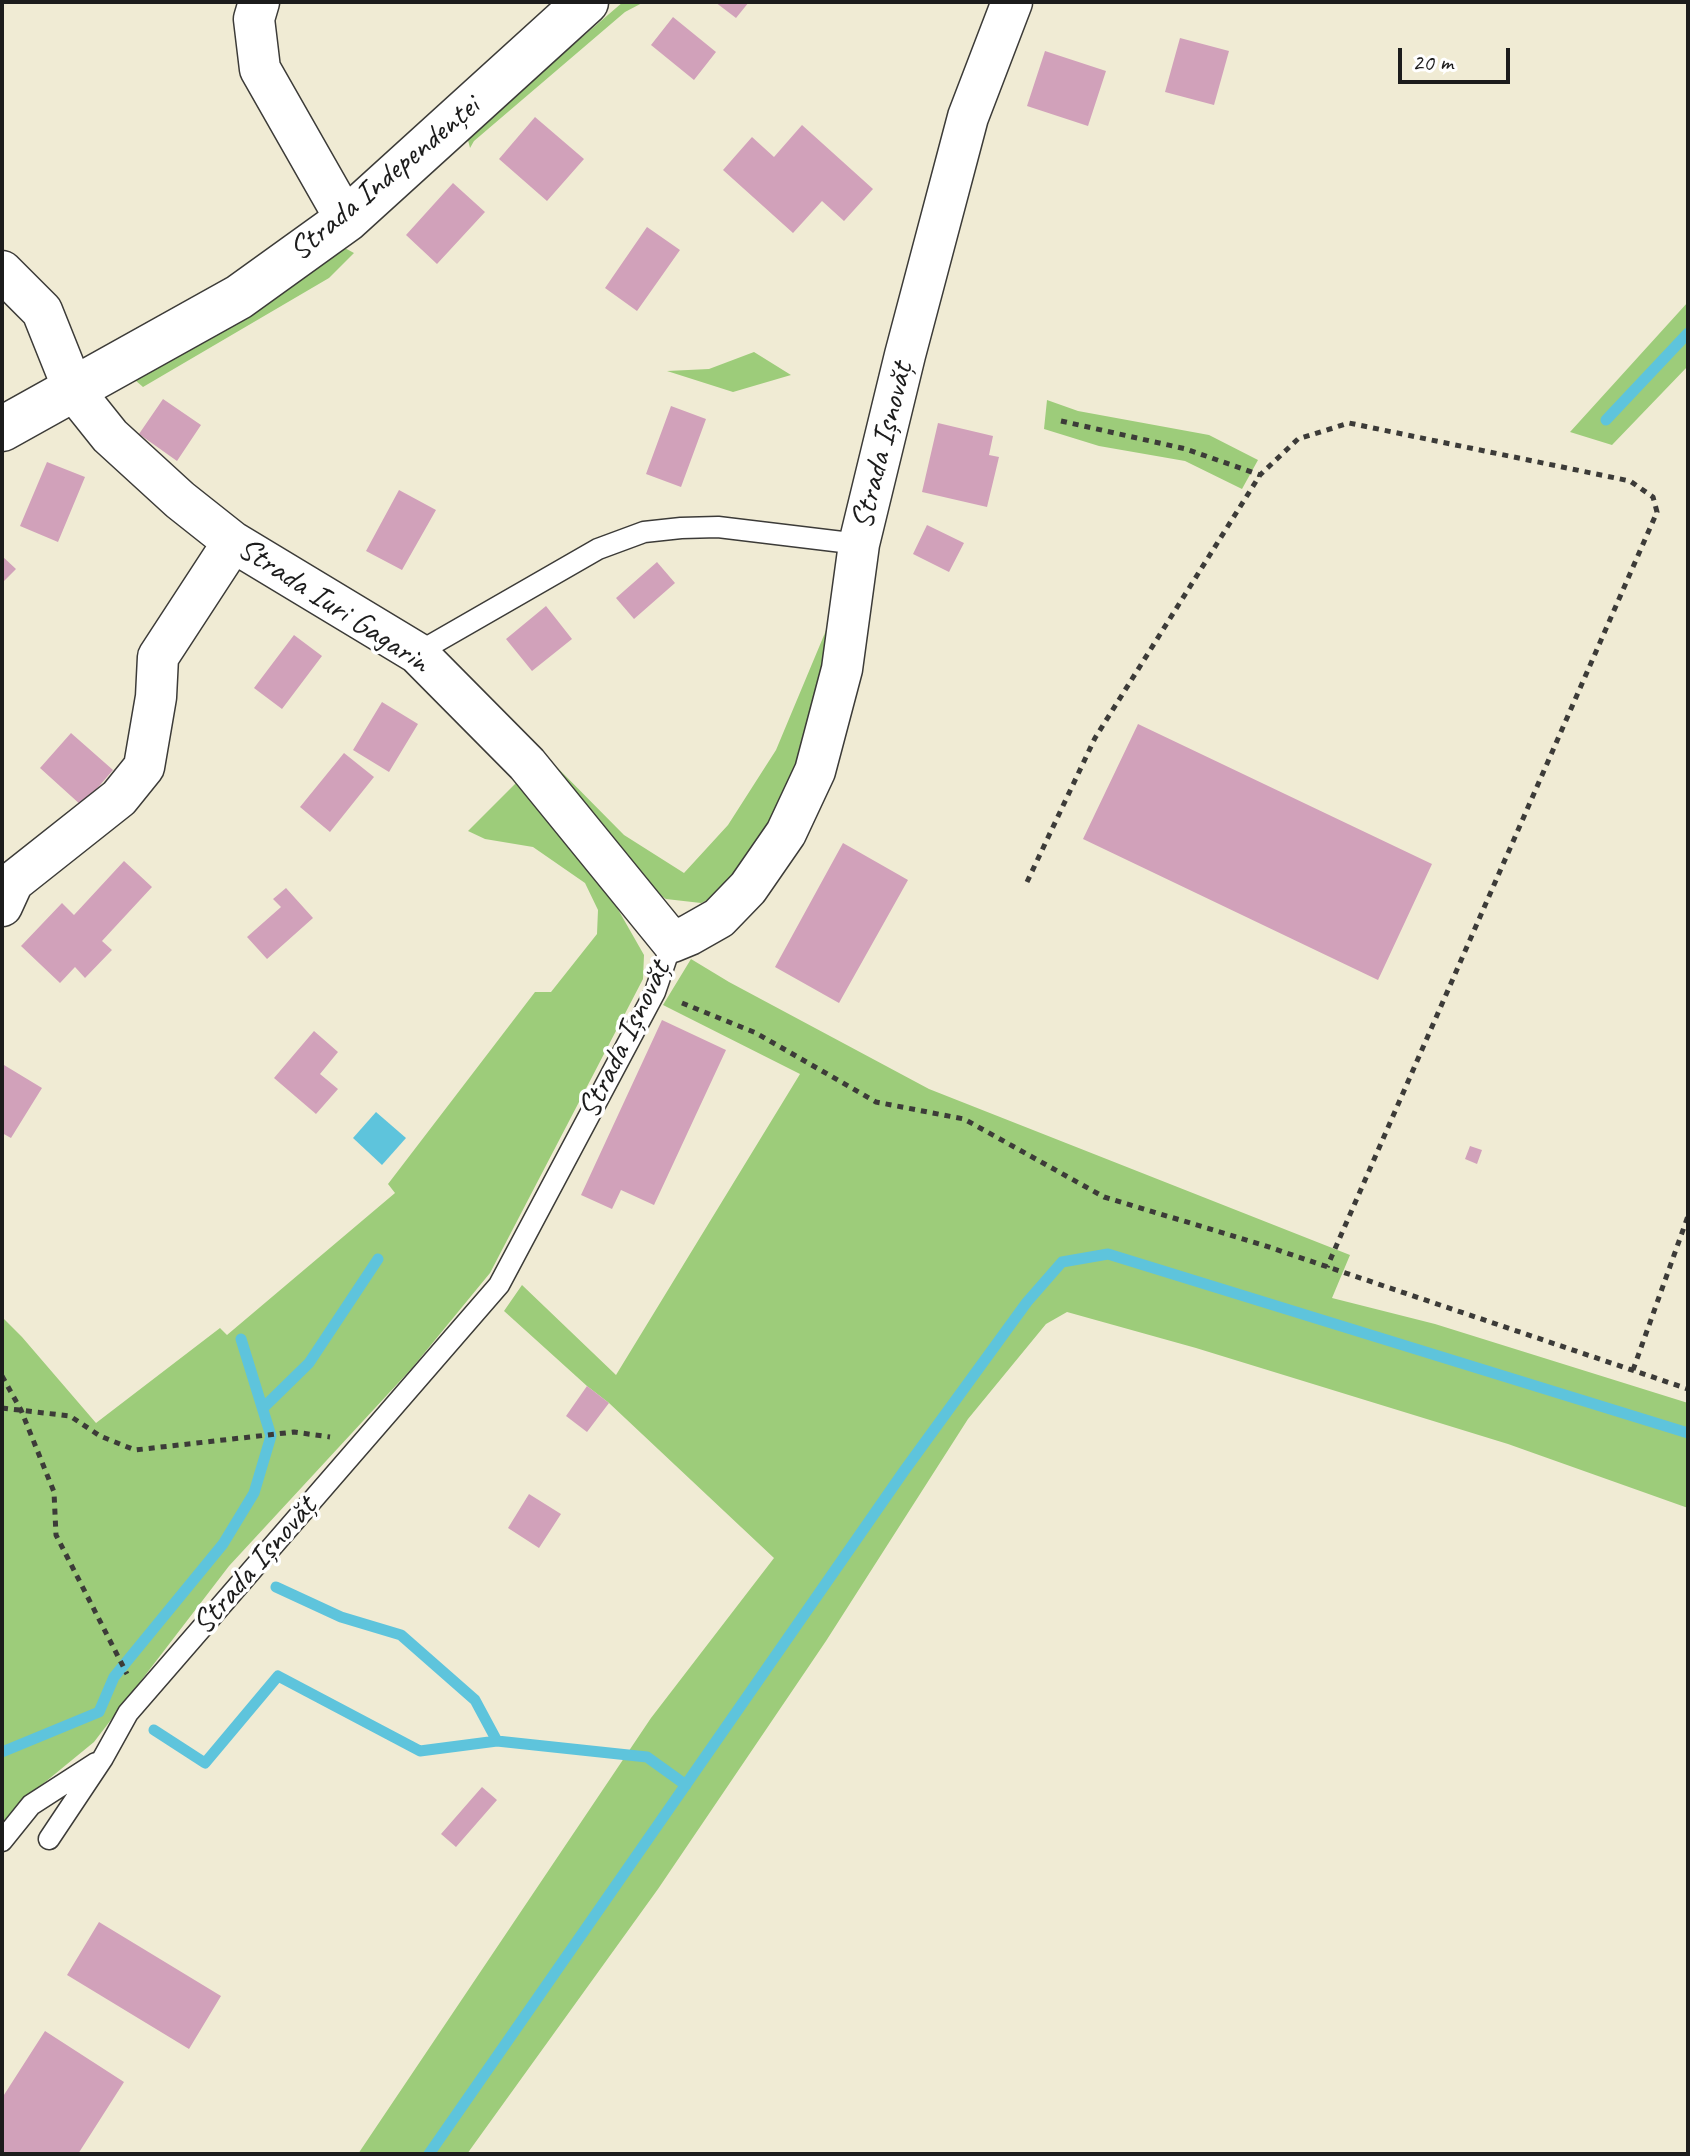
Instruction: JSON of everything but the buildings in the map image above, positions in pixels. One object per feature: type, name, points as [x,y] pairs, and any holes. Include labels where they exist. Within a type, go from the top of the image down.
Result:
[{"type":"main road","name":"Strada Independenței","points":[[2,429],[239,297],[346,220],[586,2]]},
{"type":"street","points":[[259,2],[254,19],[260,69],[346,220]]},
{"type":"street","name":"Strada Ișnovăț","points":[[672,942],[719,918],[748,888],[786,833],[815,771],[842,669],[859,544],[905,355],[968,117],[1012,2]]},
{"type":"street","name":"Strada Iuri Gagarin","points":[[2,271],[42,311],[74,391],[110,436],[180,500],[233,542],[417,653],[527,764],[672,942]]},
{"type":"street","points":[[2,906],[13,882],[119,798],[144,767],[156,697],[158,657],[233,542]]},
{"type":"lane","points":[[417,653],[598,549],[644,532],[718,527],[859,544]]},
{"type":"lane","name":"Strada Ișnovăț","points":[[49,1839],[103,1758],[128,1713],[499,1285],[655,992],[672,942]]},
{"type":"lane","points":[[2,1841],[31,1805],[103,1758]]},
{"type":"path","points":[[1061,421],[1186,449],[1260,475]]},
{"type":"path","points":[[1027,882],[1095,738],[1260,475],[1298,439],[1349,423],[1630,481],[1653,497],[1657,512],[1327,1267]]},
{"type":"path","points":[[655,992],[756,1033],[876,1102],[964,1119],[1104,1197],[1263,1245],[1688,1389]]},
{"type":"path","points":[[1633,1370],[1688,1216]]},
{"type":"path","points":[[2,1376],[21,1410],[54,1492],[56,1535],[118,1658]]},
{"type":"path","points":[[2,1408],[70,1416],[100,1436],[135,1450],[294,1432]]},
{"type":"green space","points":[[623,2],[644,2],[625,12],[474,141],[470,148],[467,136]]},
{"type":"green space","points":[[341,246],[354,253],[329,278],[143,387],[135,380],[280,289]]},
{"type":"green space","points":[[1688,302],[1688,366],[1612,445],[1570,432]]},
{"type":"green space","points":[[754,352],[791,375],[733,392],[667,371],[709,369]]},
{"type":"green space","points":[[1047,400],[1078,411],[1209,435],[1258,460],[1242,489],[1185,461],[1099,446],[1044,429]]},
{"type":"green space","points":[[840,597],[843,605],[785,814],[727,891],[701,903],[666,899],[638,879],[529,739],[624,835],[684,873],[728,825],[776,750]]},
{"type":"green space","points":[[518,781],[595,869],[644,955],[643,979],[490,1273],[412,1368],[229,1566],[94,1742],[22,1801],[2,1825],[2,1317],[96,1423],[220,1328],[227,1335],[395,1193],[388,1184],[535,992],[551,992],[597,934],[598,910],[585,883],[533,847],[485,839],[468,831]]},
{"type":"green space","points":[[691,959],[929,1089],[1350,1255],[1332,1298],[1435,1324],[1688,1403],[1688,1508],[1508,1444],[1196,1348],[1067,1312],[1046,1324],[968,1419],[826,1641],[658,1889],[467,2154],[358,2154],[651,1718],[774,1558],[609,1403],[504,1311],[522,1285],[616,1375],[800,1074],[663,1005]]},
{"type":"water","points":[[376,1112],[406,1138],[382,1165],[353,1138]]},
{"type":"waterway","points":[[1606,420],[1688,333]]},
{"type":"waterway","points":[[429,2154],[904,1471],[1027,1302],[1062,1262],[1108,1254],[1688,1433]]},
{"type":"waterway","points":[[263,1408],[309,1363],[378,1259]]},
{"type":"waterway","points":[[2,1752],[99,1712],[114,1677],[223,1544],[254,1493],[271,1436],[241,1339]]},
{"type":"waterway","points":[[276,1587],[341,1617],[401,1635],[475,1700],[497,1741]]},
{"type":"waterway","points":[[154,1730],[205,1763],[278,1676],[420,1751],[497,1741],[647,1757],[686,1785]]}]
